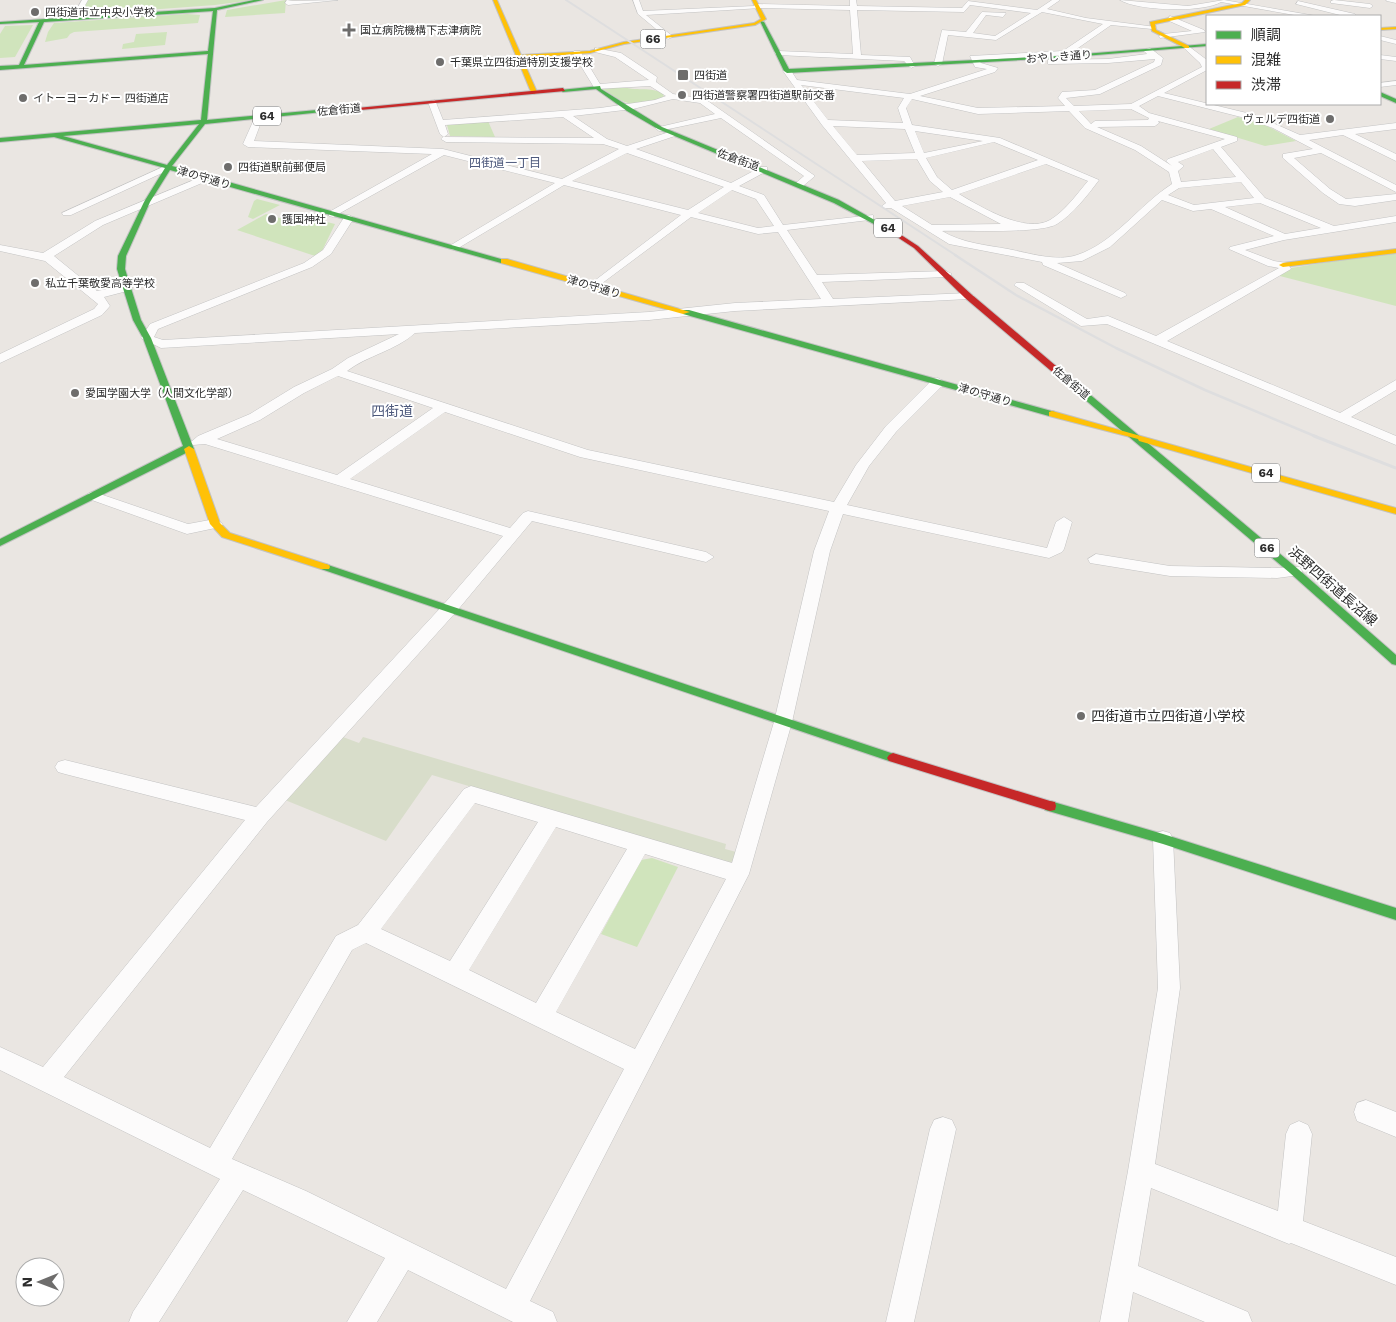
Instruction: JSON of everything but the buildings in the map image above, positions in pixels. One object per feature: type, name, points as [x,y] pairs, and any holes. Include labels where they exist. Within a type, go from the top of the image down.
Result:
[{"type":"street","points":[[74,18],[86,0]]},
{"type":"street","points":[[0,23],[215,9],[261,0]]},
{"type":"street","points":[[290,0],[288,4],[335,0]]},
{"type":"street","points":[[495,0],[534,92]]},
{"type":"street","points":[[1123,0],[1140,1],[1201,12],[1219,0],[1245,2],[1306,15]]},
{"type":"street","points":[[1185,0],[1201,12]]},
{"type":"street","points":[[1291,0],[1290,2],[1348,15]]},
{"type":"street","points":[[1317,0],[1370,6]]},
{"type":"street","points":[[1355,15],[1378,0]]},
{"type":"street","points":[[1389,0],[1396,1]]},
{"type":"street","points":[[646,1],[637,1],[640,13],[668,37]]},
{"type":"street","points":[[1152,27],[1152,23],[1156,20],[1245,2]]},
{"type":"street","points":[[640,13],[761,11],[853,4],[964,10],[968,3],[1040,11],[1109,23],[1152,27],[1164,36],[1187,47],[1204,62],[1206,68],[1133,106],[1072,110],[961,112],[909,97],[794,82]]},
{"type":"street","points":[[938,64],[945,32],[996,38],[1040,11],[1057,3]]},
{"type":"street","points":[[853,4],[857,56]]},
{"type":"street","points":[[215,9],[204,121],[168,168],[147,202],[122,256],[121,269],[137,320],[147,338],[215,524],[226,535],[450,608],[783,722],[959,779],[1163,839],[1396,914]]},
{"type":"street","points":[[955,19],[959,10]]},
{"type":"street","points":[[1263,15],[1279,10]]},
{"type":"street","points":[[761,11],[778,53],[794,82],[825,123],[893,205],[953,242],[1065,261],[1078,259],[1106,245],[1160,196],[1177,185],[1243,179]]},
{"type":"street","name":"66","points":[[518,57],[578,53],[668,37],[761,11]]},
{"type":"street","points":[[968,34],[984,13],[1028,18]]},
{"type":"street","points":[[846,17],[865,17]]},
{"type":"street","points":[[1164,36],[1201,32],[1170,18]]},
{"type":"street","points":[[21,66],[42,20]]},
{"type":"street","points":[[1109,23],[1065,53],[973,58],[975,62],[984,68],[994,68],[1151,53],[1159,58],[1158,63],[1096,92],[1064,94],[1062,98],[1087,125],[1138,148],[1157,162],[1173,170],[1177,185]]},
{"type":"street","points":[[1381,29],[1396,28]]},
{"type":"street","points":[[1381,38],[1396,42]]},
{"type":"street","name":"おやしき通り","points":[[787,71],[1151,53],[1206,45]]},
{"type":"street","points":[[598,50],[618,55],[654,79],[652,83]]},
{"type":"street","points":[[0,68],[212,52]]},
{"type":"street","points":[[578,53],[598,87],[652,83],[670,96],[702,101],[810,176],[807,181],[800,184]]},
{"type":"street","points":[[778,53],[907,59],[911,66]]},
{"type":"street","points":[[1381,57],[1396,59]]},
{"type":"street","points":[[994,68],[909,97],[902,108],[908,126],[934,179],[953,193],[1014,226]]},
{"type":"street","points":[[1137,72],[1182,82]]},
{"type":"street","points":[[1381,85],[1395,83]]},
{"type":"street","name":"佐倉街道","points":[[0,140],[598,87],[659,128],[800,184],[865,215],[916,247],[968,296],[1135,438],[1396,511]]},
{"type":"street","points":[[1158,94],[1252,117],[1299,138],[1396,188]]},
{"type":"street","points":[[1381,94],[1396,102]]},
{"type":"street","points":[[442,123],[627,108],[663,102],[670,96]]},
{"type":"street","points":[[333,214],[443,152],[446,139],[442,123],[432,102]]},
{"type":"street","points":[[1087,125],[1155,123],[1133,106]]},
{"type":"street","points":[[564,113],[604,141]]},
{"type":"street","points":[[659,128],[722,115]]},
{"type":"street","points":[[1146,115],[1234,139],[1171,161],[1179,166],[1173,170]]},
{"type":"street","points":[[259,117],[248,144],[443,152],[758,231],[865,215],[893,205],[953,193],[1045,161]]},
{"type":"street","points":[[489,119],[495,140]]},
{"type":"street","points":[[825,123],[908,126],[998,140],[1094,180],[1075,203],[1052,223],[928,228]]},
{"type":"street","points":[[1299,138],[1394,127]]},
{"type":"street","points":[[1344,132],[1396,158]]},
{"type":"street","points":[[455,247],[563,182],[627,148],[672,134]]},
{"type":"street","name":"津の守通り","points":[[53,135],[1135,438]]},
{"type":"street","points":[[446,139],[604,141],[760,197],[829,302]]},
{"type":"street","points":[[854,158],[922,156],[998,140]]},
{"type":"street","points":[[1215,146],[1261,200],[1334,229]]},
{"type":"street","points":[[1323,150],[1286,156],[1308,173],[1327,193],[1346,203],[1396,197]]},
{"type":"street","points":[[99,223],[67,213],[168,168]]},
{"type":"street","points":[[593,287],[688,214],[729,186],[764,169]]},
{"type":"street","points":[[46,257],[99,223],[206,178]]},
{"type":"street","points":[[1160,196],[1193,208],[1261,200]]},
{"type":"street","points":[[1212,206],[1284,237]]},
{"type":"street","points":[[147,338],[154,327],[308,265],[327,252],[348,218]]},
{"type":"street","points":[[1396,219],[1284,237],[1234,249],[1272,264],[1282,265],[1396,251]]},
{"type":"street","points":[[0,248],[46,257],[104,303],[104,306],[98,312],[0,359]]},
{"type":"street","points":[[1028,255],[1121,295]]},
{"type":"street","points":[[1157,341],[1285,269],[1282,265]]},
{"type":"street","points":[[813,279],[946,274]]},
{"type":"street","points":[[1020,285],[1085,322],[1108,320],[1396,441]]},
{"type":"street","points":[[96,295],[127,288]]},
{"type":"street","points":[[147,338],[160,344],[649,316],[680,311],[829,302],[968,296]]},
{"type":"street","points":[[0,543],[188,447],[255,416],[299,390],[338,372],[352,361],[401,339],[411,330]]},
{"type":"street","points":[[338,372],[585,454],[1049,553],[1056,549],[1064,522]]},
{"type":"street","points":[[512,1307],[739,874],[783,722],[822,551],[838,508],[863,465],[891,429],[938,382]]},
{"type":"street","points":[[1340,418],[1396,384]]},
{"type":"street","points":[[338,481],[443,407]]},
{"type":"street","name":"浜野四街道長沼線","points":[[1135,438],[1294,571],[1396,661]]},
{"type":"street","points":[[203,440],[513,534]]},
{"type":"street","points":[[94,496],[186,529],[215,524]]},
{"type":"street","points":[[47,1080],[260,816],[450,608],[528,516],[706,557]]},
{"type":"street","points":[[1096,559],[1142,568],[1170,571],[1277,573],[1294,571]]},
{"type":"street","points":[[65,767],[260,816]]},
{"type":"street","points":[[142,1322],[227,1168],[344,942],[366,932],[471,794],[739,874]]},
{"type":"street","points":[[454,974],[551,818]]},
{"type":"street","points":[[1114,1322],[1141,1171],[1169,988],[1163,839]]},
{"type":"street","points":[[541,1016],[640,844]]},
{"type":"street","points":[[366,932],[640,1064]]},
{"type":"street","points":[[0,1058],[403,1252],[543,1322]]},
{"type":"street","points":[[1366,1112],[1396,1125]]},
{"type":"street","points":[[900,1322],[943,1129]]},
{"type":"street","points":[[1289,1231],[1299,1134]]},
{"type":"street","points":[[1141,1171],[1289,1231],[1396,1271]]},
{"type":"street","points":[[361,1322],[403,1252]]},
{"type":"street","points":[[1124,1274],[1238,1322]]},
{"type":"green space","points":[[88,0],[253,0],[215,5],[79,15]]},
{"type":"green space","points":[[286,0],[285,13],[225,17],[227,10]]},
{"type":"green space","points":[[187,14],[200,15],[198,23],[74,32],[67,38],[45,42],[48,32],[54,23]]},
{"type":"green space","points":[[33,25],[15,57],[0,58],[0,34],[5,26]]},
{"type":"green space","points":[[167,32],[165,45],[122,49],[123,44],[134,42],[136,34]]},
{"type":"green space","points":[[621,86],[632,89],[654,90],[664,94],[663,98],[632,104],[620,100],[603,89]]},
{"type":"green space","points":[[1238,117],[1267,126],[1296,141],[1265,146],[1209,129]]},
{"type":"green space","points":[[488,121],[495,137],[450,136],[447,125]]},
{"type":"green space","points":[[257,199],[280,205],[253,219],[248,217],[254,201]]},
{"type":"green space","points":[[266,214],[304,225],[315,219],[335,224],[322,251],[315,256],[237,230]]},
{"type":"green space","points":[[1396,251],[1396,306],[1276,275],[1285,269]]},
{"type":"green space","points":[[343,737],[359,743],[363,737],[726,844],[725,849],[740,853],[736,859],[728,864],[432,775],[386,841],[285,800]]},
{"type":"green space","points":[[652,858],[678,867],[637,947],[601,934],[641,860]]},
{"type":"railway","points":[[566,0],[957,256]]},
{"type":"railway","points":[[955,255],[1016,295],[1116,348],[1205,390],[1317,437]]},
{"type":"railway","points":[[1314,436],[1396,468]]},
{"type":"traffic: fast","points":[[0,23],[215,9],[261,0]]},
{"type":"traffic: fast","points":[[189,449],[147,338],[137,320],[121,269],[122,256],[147,202],[168,168],[204,121],[215,9]]},
{"type":"traffic: fast","points":[[21,66],[42,20]]},
{"type":"traffic: fast","points":[[762,22],[787,71],[1059,57],[1206,45]]},
{"type":"traffic: fast","points":[[0,68],[212,52]]},
{"type":"traffic: fast","points":[[563,90],[598,87],[599,90],[644,120],[660,128],[808,189],[865,216],[893,232]]},
{"type":"traffic: fast","points":[[1381,94],[1396,101]]},
{"type":"traffic: fast","points":[[0,140],[339,110]]},
{"type":"traffic: fast","points":[[53,135],[504,261]]},
{"type":"traffic: fast","points":[[686,312],[1052,414]]},
{"type":"traffic: fast","points":[[1066,379],[1294,571],[1396,661]]},
{"type":"traffic: fast","points":[[0,543],[188,447]]},
{"type":"traffic: fast","points":[[325,567],[893,758]]},
{"type":"traffic: fast","points":[[1050,806],[1163,839],[1396,914]]},
{"type":"traffic: slow","points":[[495,0],[519,57]]},
{"type":"traffic: slow","points":[[534,92],[519,57],[590,52],[624,43],[755,24],[764,19],[754,0]]},
{"type":"traffic: slow","points":[[1187,47],[1154,31],[1152,23],[1243,4],[1248,0]]},
{"type":"traffic: slow","points":[[1381,29],[1396,28]]},
{"type":"traffic: slow","points":[[1283,265],[1396,251]]},
{"type":"traffic: slow","points":[[504,261],[686,312]]},
{"type":"traffic: slow","points":[[1052,414],[1135,437]]},
{"type":"traffic: slow","points":[[1142,439],[1396,511]]},
{"type":"traffic: slow","points":[[189,449],[215,524],[226,535],[325,567]]},
{"type":"traffic: jam","points":[[339,110],[563,90]]},
{"type":"traffic: jam","points":[[893,232],[916,247],[968,296],[1066,379]]},
{"type":"traffic: jam","points":[[893,758],[1050,806]]},
{"type":"place","name":"四街道市立中央小学校","points":[[35,12]]},
{"type":"place","name":"国立病院機構下志津病院","points":[[349,30]]},
{"type":"place","name":"千葉県立四街道特別支援学校","points":[[440,62]]},
{"type":"place","name":"四街道","points":[[683,75]]},
{"type":"place","name":"四街道警察署四街道駅前交番","points":[[682,95]]},
{"type":"place","name":"イトーヨーカドー 四街道店","points":[[23,98]]},
{"type":"place","name":"ヴェルデ四街道","points":[[1330,119]]},
{"type":"place","name":"四街道駅前郵便局","points":[[228,167]]},
{"type":"place","name":"護国神社","points":[[272,219]]},
{"type":"place","name":"私立千葉敬愛高等学校","points":[[35,283]]},
{"type":"place","name":"愛国学園大学（人間文化学部）","points":[[75,393]]},
{"type":"place","name":"四街道市立四街道小学校","points":[[1081,716]]},
{"type":"district","name":"四街道一丁目","points":[[505,163]]},
{"type":"district","name":"四街道","points":[[392,411]]}]
